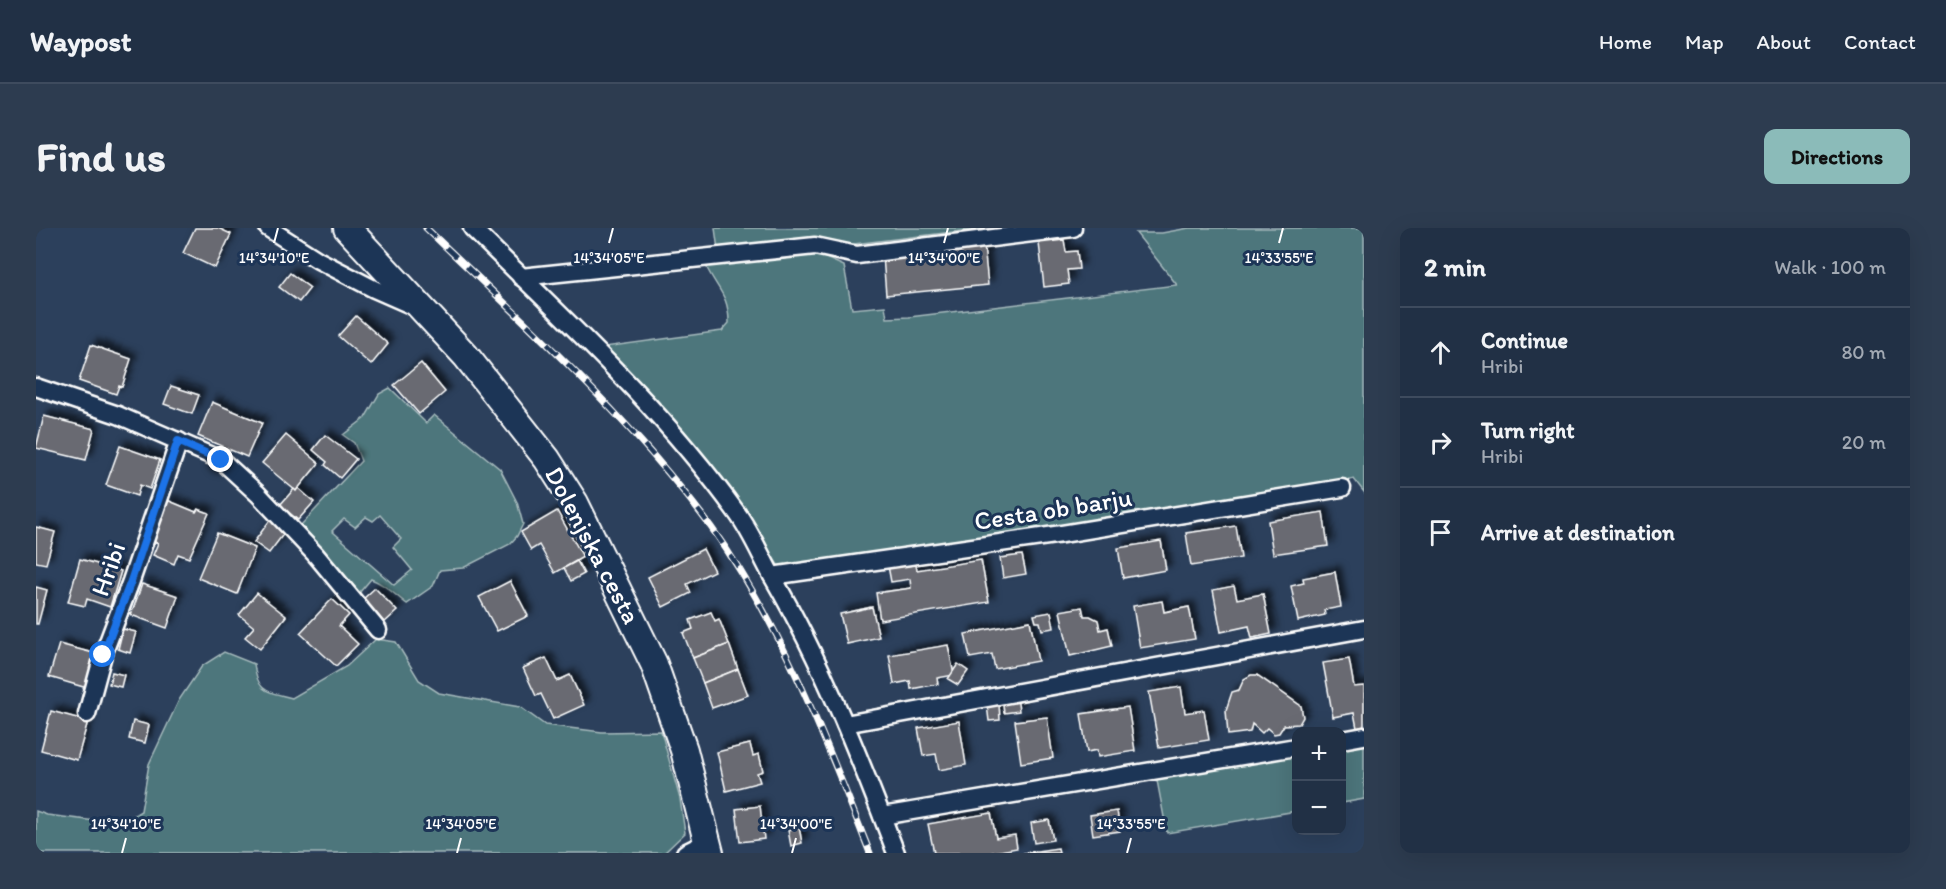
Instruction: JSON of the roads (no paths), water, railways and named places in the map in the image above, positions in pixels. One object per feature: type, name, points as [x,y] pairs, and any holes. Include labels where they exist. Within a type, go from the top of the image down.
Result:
[{"type":"main road","name":"Dolenjska cesta","points":[[347,228],[466,356],[547,459],[575,503],[654,664],[684,750],[700,849]]},
{"type":"street","points":[[268,228],[318,260],[427,313]]},
{"type":"street","points":[[472,228],[599,352],[673,434],[738,514],[791,609],[845,724],[896,853]]},
{"type":"street","points":[[521,277],[815,246],[857,255],[1073,228]]},
{"type":"street","points":[[36,387],[86,403],[221,460],[258,494],[315,554],[378,630]]},
{"type":"street","name":"Hribi","points":[[87,714],[103,655],[131,581],[178,441]]},
{"type":"street","name":"Cesta ob barju","points":[[772,576],[1062,534],[1342,488]]},
{"type":"street","points":[[845,724],[1364,629]]},
{"type":"street","points":[[1346,739],[1364,736]]},
{"type":"street","points":[[882,816],[1292,748]]},
{"type":"railway","points":[[426,228],[538,335],[611,409],[646,447],[711,527],[760,604],[801,685],[870,853]]}]
